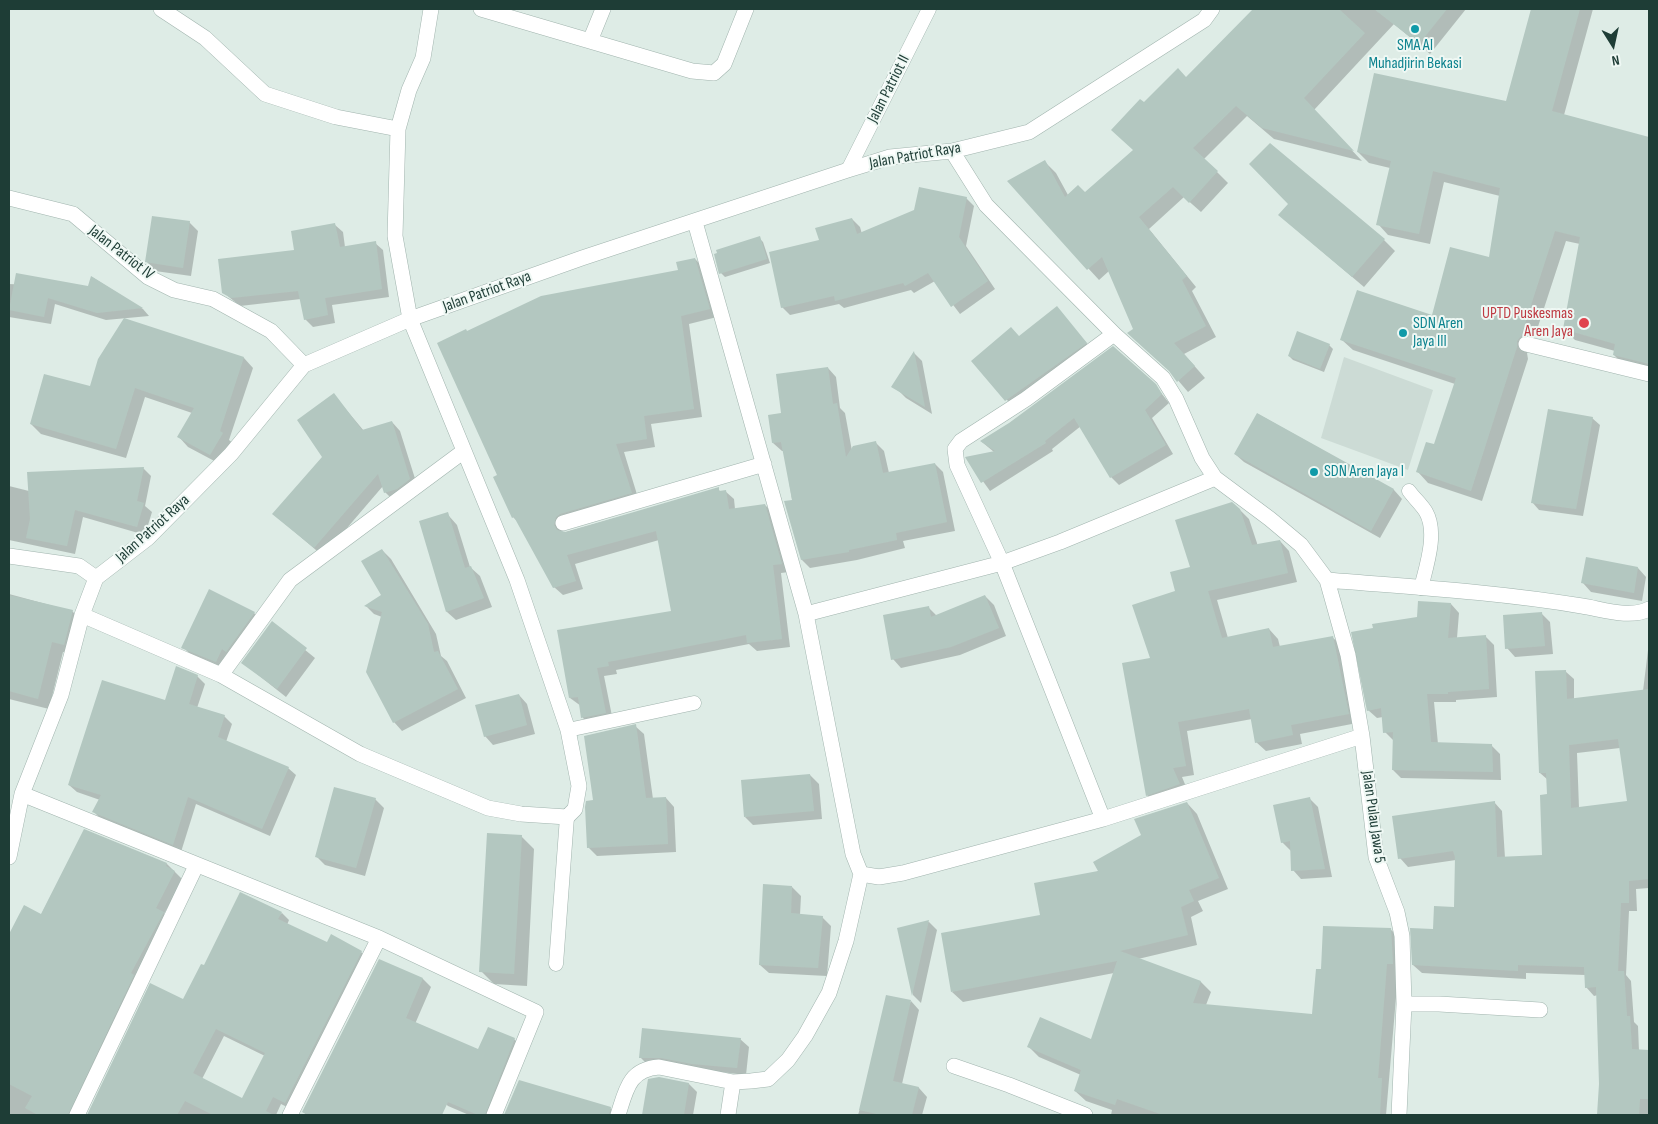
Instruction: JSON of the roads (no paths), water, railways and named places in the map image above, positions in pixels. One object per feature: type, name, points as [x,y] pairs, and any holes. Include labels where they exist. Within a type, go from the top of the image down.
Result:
[{"type":"street","points":[[161,9],[205,38],[265,94],[336,118],[398,129]]},
{"type":"street","points":[[82,615],[220,675],[360,754],[488,808],[521,814],[567,817],[575,808],[579,786],[568,730],[517,580],[410,319],[395,236],[398,129],[409,90],[423,58],[431,9]]},
{"type":"street","points":[[481,9],[692,71],[714,73],[724,64],[746,9]]},
{"type":"street","points":[[590,41],[603,9]]},
{"type":"street","name":"Jalan Patriot Raya","points":[[96,578],[148,538],[231,454],[304,366],[410,319],[582,258],[848,170],[890,158],[952,151],[1029,132],[1204,20],[1212,9]]},
{"type":"street","points":[[952,151],[986,205],[1114,334],[1162,378],[1176,399],[1202,458],[1215,478],[1270,519],[1300,545],[1327,580],[1546,600],[1634,614],[1649,609]]},
{"type":"street","name":"Jalan Patriot IV","points":[[9,198],[73,214],[148,277],[174,290],[213,300],[271,330],[304,366]]},
{"type":"street","points":[[618,1115],[634,1075],[647,1068],[659,1067],[733,1082],[768,1079],[788,1060],[805,1036],[829,993],[846,941],[860,874],[853,854],[806,614],[695,222]]},
{"type":"street","points":[[1103,819],[1002,563],[957,465],[955,449],[961,441],[1026,399],[1114,334]]},
{"type":"street","points":[[1526,344],[1649,374]]},
{"type":"street","points":[[220,675],[290,580],[464,451]]},
{"type":"street","points":[[563,523],[764,464]]},
{"type":"street","points":[[806,614],[1002,563],[1060,542],[1215,478]]},
{"type":"street","points":[[9,556],[79,566],[96,578],[82,615],[61,695],[22,794],[9,857]]},
{"type":"street","name":"Jalan Pulau Jawa 5","points":[[1327,580],[1348,655],[1362,736],[1376,857],[1397,912],[1402,936],[1404,1004],[1399,1115]]},
{"type":"street","points":[[860,874],[880,877],[903,873],[1103,819],[1362,736]]},
{"type":"street","points":[[22,794],[196,866],[379,938],[536,1012],[494,1115]]},
{"type":"street","points":[[77,1115],[196,866]]},
{"type":"street","points":[[290,1115],[379,938]]},
{"type":"street","points":[[1404,1004],[1439,1004],[1540,1010]]},
{"type":"street","points":[[954,1066],[1009,1084],[1085,1115]]},
{"type":"street","points":[[728,1115],[733,1082]]},
{"type":"lane","name":"Jalan Patriot II","points":[[848,170],[930,9]]},
{"type":"lane","points":[[1408,491],[1427,513],[1431,536],[1430,553],[1421,588]]},
{"type":"lane","points":[[568,730],[694,703]]},
{"type":"lane","points":[[556,964],[567,817]]},
{"type":"place","name":"SMA Al Muhadjirin Bekasi","points":[[1415,29]]},
{"type":"place","name":"UPTD Puskesmas Aren Jaya","points":[[1584,323]]},
{"type":"place","name":"SDN Aren Jaya III","points":[[1403,333]]},
{"type":"place","name":"SDN Aren Jaya I","points":[[1314,472]]}]
